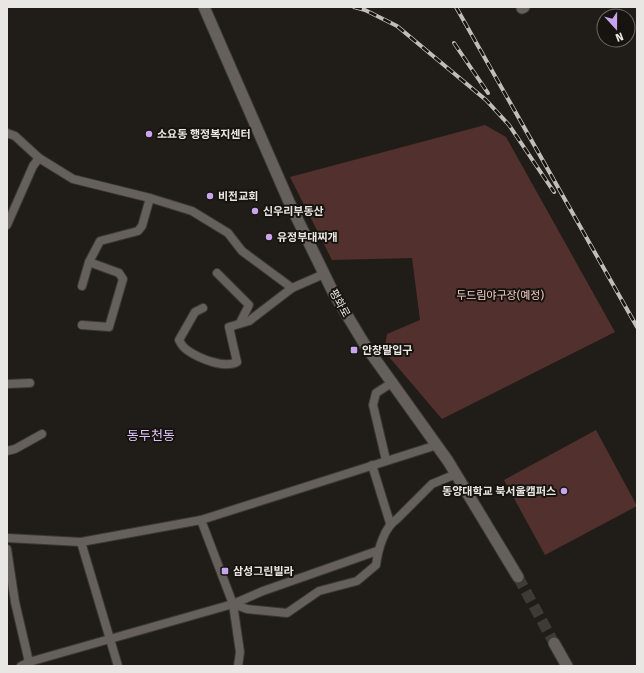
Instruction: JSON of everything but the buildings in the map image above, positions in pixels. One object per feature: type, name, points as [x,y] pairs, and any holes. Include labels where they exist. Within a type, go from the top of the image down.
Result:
[{"type":"main road","name":"평화로","points":[[204,7],[290,204],[346,316],[437,445],[518,577]]},
{"type":"main road","points":[[554,643],[567,666]]},
{"type":"street","points":[[7,133],[15,136],[39,158],[74,179],[150,198],[192,211],[228,233],[242,251],[292,288]]},
{"type":"street","points":[[7,225],[33,166],[39,158]]},
{"type":"street","points":[[82,286],[88,262],[100,241],[111,236],[138,231],[142,226],[150,198]]},
{"type":"street","points":[[82,325],[109,327],[124,279],[119,273],[88,262]]},
{"type":"street","points":[[216,273],[249,304],[248,310],[240,323]]},
{"type":"street","points":[[203,308],[195,312],[179,340],[186,349],[198,356],[221,363],[234,364],[237,362],[229,327],[249,321],[292,288],[324,274]]},
{"type":"street","points":[[386,460],[373,405],[376,393],[393,382]]},
{"type":"street","points":[[7,384],[30,383]]},
{"type":"street","points":[[7,451],[15,449],[42,434]]},
{"type":"street","points":[[7,538],[47,542],[82,542],[201,520],[437,445]]},
{"type":"street","points":[[372,466],[390,523]]},
{"type":"street","points":[[233,604],[246,609],[287,613],[319,592],[357,581],[376,565],[377,551],[390,523],[397,519],[432,484],[456,474]]},
{"type":"street","points":[[201,520],[233,604],[240,652],[238,666]]},
{"type":"street","points":[[82,542],[118,666]]},
{"type":"street","points":[[7,549],[15,602],[28,662]]},
{"type":"street","points":[[21,666],[28,662],[233,604],[263,591],[377,551]]},
{"type":"green space","name":"두드림야구장(예정)","points":[[485,125],[506,137],[615,332],[442,419],[384,351],[387,334],[420,320],[412,258],[332,260],[290,177]]},
{"type":"green space","points":[[596,430],[637,506],[545,555],[504,480]]},
{"type":"tunnel","points":[[518,577],[554,643]]},
{"type":"railway","points":[[354,7],[365,10],[397,26],[486,100],[509,125],[554,192]]},
{"type":"railway","points":[[456,7],[637,327]]},
{"type":"railway","points":[[454,43],[488,93]]},
{"type":"place","name":"소요동 행정복지센터","points":[[149,134]]},
{"type":"place","name":"비전교회","points":[[210,196]]},
{"type":"place","name":"신우리부동산","points":[[255,211]]},
{"type":"place","name":"유정부대찌개","points":[[269,237]]},
{"type":"place","name":"안창말입구","points":[[354,350]]},
{"type":"place","name":"동양대학교 북서울캠퍼스","points":[[564,491]]},
{"type":"place","name":"삼성그린빌라","points":[[225,571]]},
{"type":"district","name":"동두천동","points":[[151,435]]}]
